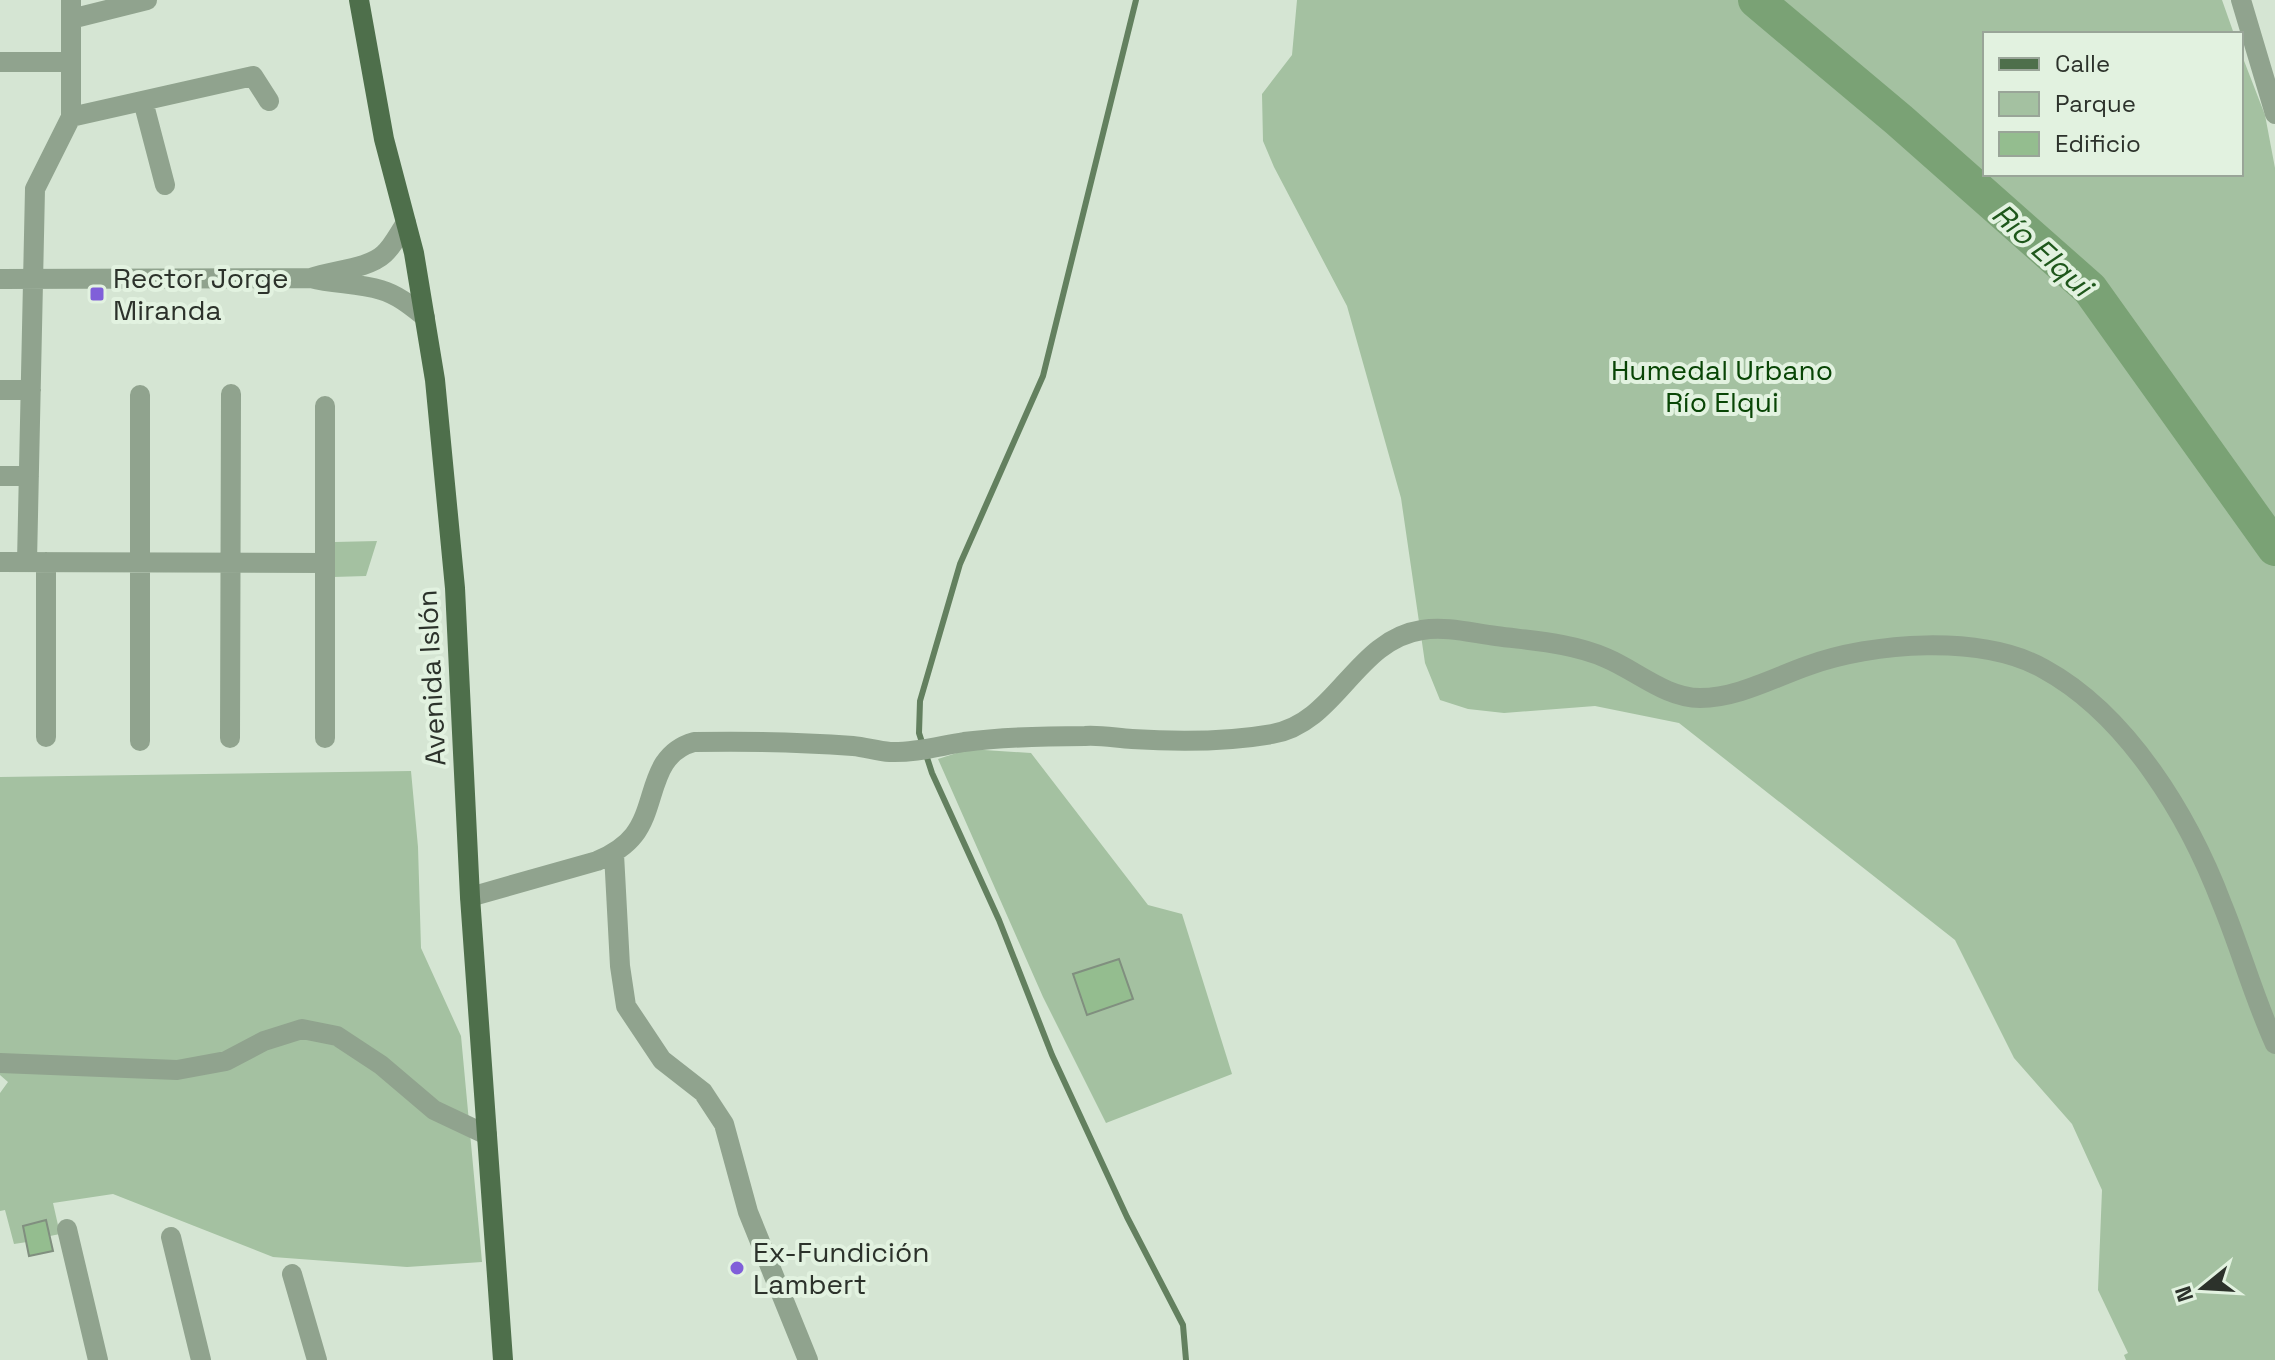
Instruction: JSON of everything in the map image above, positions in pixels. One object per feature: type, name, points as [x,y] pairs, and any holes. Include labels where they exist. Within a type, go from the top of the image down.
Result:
[{"type":"main road","name":"Avenida Islón","points":[[359,0],[384,139],[406,223],[435,380],[455,588],[470,897],[503,1360]]},
{"type":"street","points":[[46,737],[29,476],[35,189],[71,117],[71,10],[147,0]]},
{"type":"street","points":[[2241,0],[2275,114]]},
{"type":"street","points":[[0,62],[71,62]]},
{"type":"street","points":[[71,117],[253,76],[269,101]]},
{"type":"street","points":[[143,101],[165,185]]},
{"type":"street","points":[[311,278],[375,261],[386,252],[406,223]]},
{"type":"street","points":[[0,279],[311,278],[380,289],[400,298],[425,317]]},
{"type":"street","points":[[0,390],[31,390]]},
{"type":"street","points":[[230,738],[231,394]]},
{"type":"street","points":[[140,395],[140,741]]},
{"type":"street","points":[[325,406],[325,738]]},
{"type":"street","points":[[0,476],[29,476]]},
{"type":"street","points":[[0,562],[325,563]]},
{"type":"street","points":[[470,897],[614,854],[640,825],[664,762],[685,745],[694,742],[761,741],[867,747],[888,752],[1032,737],[1093,735],[1213,740],[1282,732],[1315,713],[1373,652],[1396,637],[1421,630],[1448,629],[1576,648],[1617,663],[1672,693],[1696,698],[1750,688],[1830,658],[1855,652],[1945,645],[1985,649],[2040,666],[2077,690],[2112,721],[2180,817],[2208,870],[2275,1044]]},
{"type":"street","points":[[614,854],[620,966],[626,1006],[662,1060],[703,1092],[724,1124],[748,1212],[808,1360]]},
{"type":"street","points":[[0,1063],[177,1070],[226,1061],[264,1041],[302,1029],[337,1036],[381,1065],[434,1110],[487,1135]]},
{"type":"street","points":[[67,1229],[98,1360]]},
{"type":"street","points":[[171,1237],[201,1360]]},
{"type":"street","points":[[292,1274],[317,1360]]},
{"type":"green space","name":"Humedal Urbano Río Elqui","points":[[1297,0],[2222,0],[2233,32],[1983,32],[1983,176],[2243,176],[2243,58],[2265,115],[2275,168],[2275,1360],[2126,1360],[2124,1355],[2128,1353],[2098,1290],[2102,1190],[2072,1124],[2014,1058],[1955,940],[1679,723],[1595,706],[1504,713],[1468,709],[1440,700],[1425,663],[1401,498],[1347,306],[1263,141],[1262,94],[1292,55]]},
{"type":"green space","points":[[377,541],[366,576],[333,577],[335,542]]},
{"type":"green space","points":[[969,749],[1031,753],[1148,905],[1182,914],[1232,1074],[1106,1123],[1043,997],[938,759]]},
{"type":"green space","points":[[411,771],[418,847],[421,948],[461,1036],[482,1262],[407,1267],[273,1257],[113,1194],[53,1203],[60,1234],[50,1236],[46,1220],[23,1226],[27,1242],[14,1244],[5,1210],[0,1211],[0,1093],[8,1082],[0,1075],[0,777]]},
{"type":"building","points":[[1119,959],[1133,999],[1087,1015],[1073,974]]},
{"type":"building","points":[[46,1220],[53,1251],[29,1256],[23,1226]]},
{"type":"waterway","points":[[1136,0],[1043,376],[960,564],[920,701],[919,733],[932,773],[999,920],[1052,1055],[1127,1217],[1183,1325],[1186,1360]]},
{"type":"waterway","name":"Río Elqui","points":[[1756,0],[1899,120],[2090,289],[2275,548]]},
{"type":"place","name":"Rector Jorge Miranda","points":[[97,294]]},
{"type":"place","name":"Ex-Fundición Lambert","points":[[737,1268]]}]
